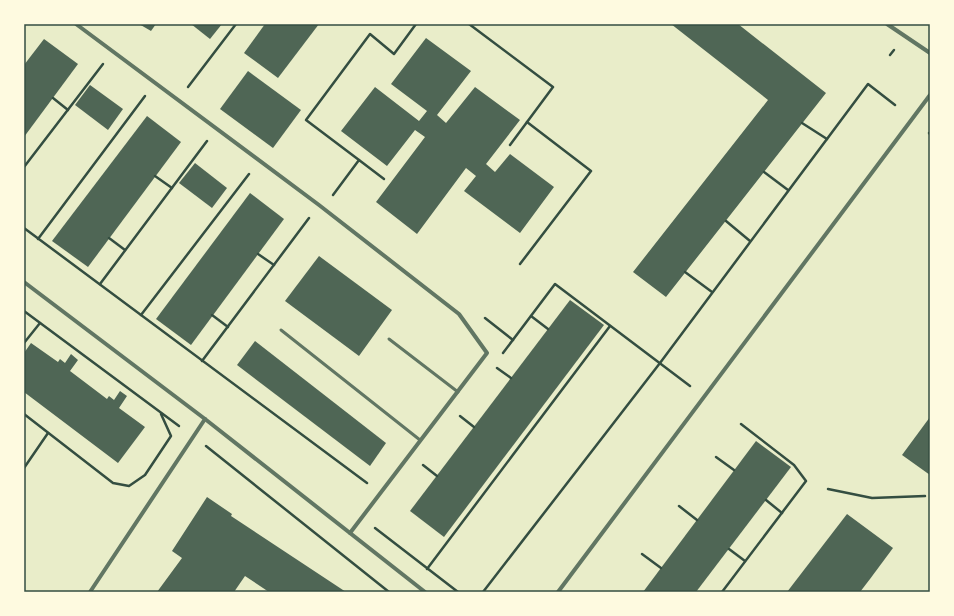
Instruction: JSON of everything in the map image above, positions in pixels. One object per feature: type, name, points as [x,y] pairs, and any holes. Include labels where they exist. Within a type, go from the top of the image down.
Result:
[{"type":"street","points":[[76,24],[319,205],[459,314],[487,353],[350,533]]},
{"type":"street","points":[[887,24],[930,53]]},
{"type":"street","points":[[558,592],[930,95]]},
{"type":"street","points":[[24,282],[205,419],[425,592]]},
{"type":"street","points":[[90,592],[205,419]]},
{"type":"lane","points":[[280,330],[420,440]]},
{"type":"lane","points":[[390,339],[458,392]]},
{"type":"path","points":[[178,100],[236,24]]},
{"type":"path","points":[[384,179],[306,120],[370,34],[394,54],[416,24]]},
{"type":"path","points":[[469,24],[553,88],[510,145]]},
{"type":"path","points":[[890,56],[894,50]]},
{"type":"path","points":[[24,167],[112,52]]},
{"type":"path","points":[[38,238],[155,83]]},
{"type":"path","points":[[483,592],[660,363],[868,84],[895,105]]},
{"type":"path","points":[[53,98],[68,110]]},
{"type":"path","points":[[520,264],[591,171],[527,122]]},
{"type":"path","points":[[802,123],[827,139]]},
{"type":"path","points":[[100,284],[215,129]]},
{"type":"path","points":[[329,200],[359,160]]},
{"type":"path","points":[[141,315],[259,161]]},
{"type":"path","points":[[764,172],[788,190]]},
{"type":"path","points":[[155,176],[172,188]]},
{"type":"path","points":[[202,361],[319,205]]},
{"type":"path","points":[[726,221],[750,242]]},
{"type":"path","points":[[24,228],[380,494]]},
{"type":"path","points":[[109,238],[125,250]]},
{"type":"path","points":[[258,254],[274,265]]},
{"type":"path","points":[[685,272],[712,292]]},
{"type":"path","points":[[501,355],[555,284],[690,386]]},
{"type":"path","points":[[24,311],[161,414],[193,436],[389,592]]},
{"type":"path","points":[[212,315],[228,327]]},
{"type":"path","points":[[531,316],[548,329]]},
{"type":"path","points":[[24,343],[40,323]]},
{"type":"path","points":[[427,568],[610,326]]},
{"type":"path","points":[[494,366],[511,378]]},
{"type":"path","points":[[24,414],[113,483],[128,486],[145,475],[171,436],[161,414]]},
{"type":"path","points":[[458,414],[474,427]]},
{"type":"path","points":[[722,592],[806,480],[794,466],[741,424]]},
{"type":"path","points":[[24,468],[48,433]]},
{"type":"path","points":[[716,457],[734,470]]},
{"type":"path","points":[[417,469],[421,463],[437,476]]},
{"type":"path","points":[[828,488],[872,498],[926,496]]},
{"type":"path","points":[[766,500],[782,513]]},
{"type":"path","points":[[679,506],[697,520]]},
{"type":"path","points":[[378,521],[374,527],[458,592]]},
{"type":"path","points":[[729,549],[745,561]]},
{"type":"path","points":[[642,554],[661,568]]},
{"type":"building","points":[[139,24],[156,24],[151,31]]},
{"type":"building","points":[[191,24],[222,24],[210,39]]},
{"type":"building","points":[[265,24],[319,24],[278,78],[244,53]]},
{"type":"building","points":[[671,24],[738,24],[826,93],[666,297],[633,272],[768,100]]},
{"type":"building","points":[[426,38],[471,71],[437,115],[446,123],[475,87],[520,120],[486,164],[495,172],[510,154],[554,187],[520,233],[464,191],[476,176],[466,168],[417,234],[376,202],[425,137],[415,130],[387,166],[341,131],[375,87],[419,121],[427,111],[391,84]]},
{"type":"building","points":[[44,39],[78,64],[24,137],[24,65]]},
{"type":"building","points":[[248,71],[301,110],[273,148],[220,109]]},
{"type":"building","points":[[90,85],[123,109],[108,130],[75,105]]},
{"type":"building","points":[[147,116],[181,142],[88,267],[52,241]]},
{"type":"building","points":[[195,163],[227,188],[212,208],[179,183]]},
{"type":"building","points":[[250,193],[284,219],[191,345],[156,319]]},
{"type":"building","points":[[319,256],[392,310],[359,356],[285,301]]},
{"type":"building","points":[[570,300],[604,325],[444,537],[410,511]]},
{"type":"building","points":[[255,341],[386,443],[370,466],[237,365]]},
{"type":"building","points":[[31,343],[58,362],[60,359],[65,363],[71,354],[78,360],[70,371],[107,399],[109,396],[114,400],[120,391],[127,396],[119,408],[145,427],[118,463],[24,392],[24,353]]},
{"type":"building","points":[[930,417],[930,475],[902,455]]},
{"type":"building","points":[[756,441],[791,467],[696,592],[643,592]]},
{"type":"building","points":[[207,497],[232,514],[231,516],[346,592],[269,592],[245,576],[234,592],[157,592],[182,558],[172,551]]},
{"type":"building","points":[[847,514],[893,548],[860,592],[787,592]]}]
